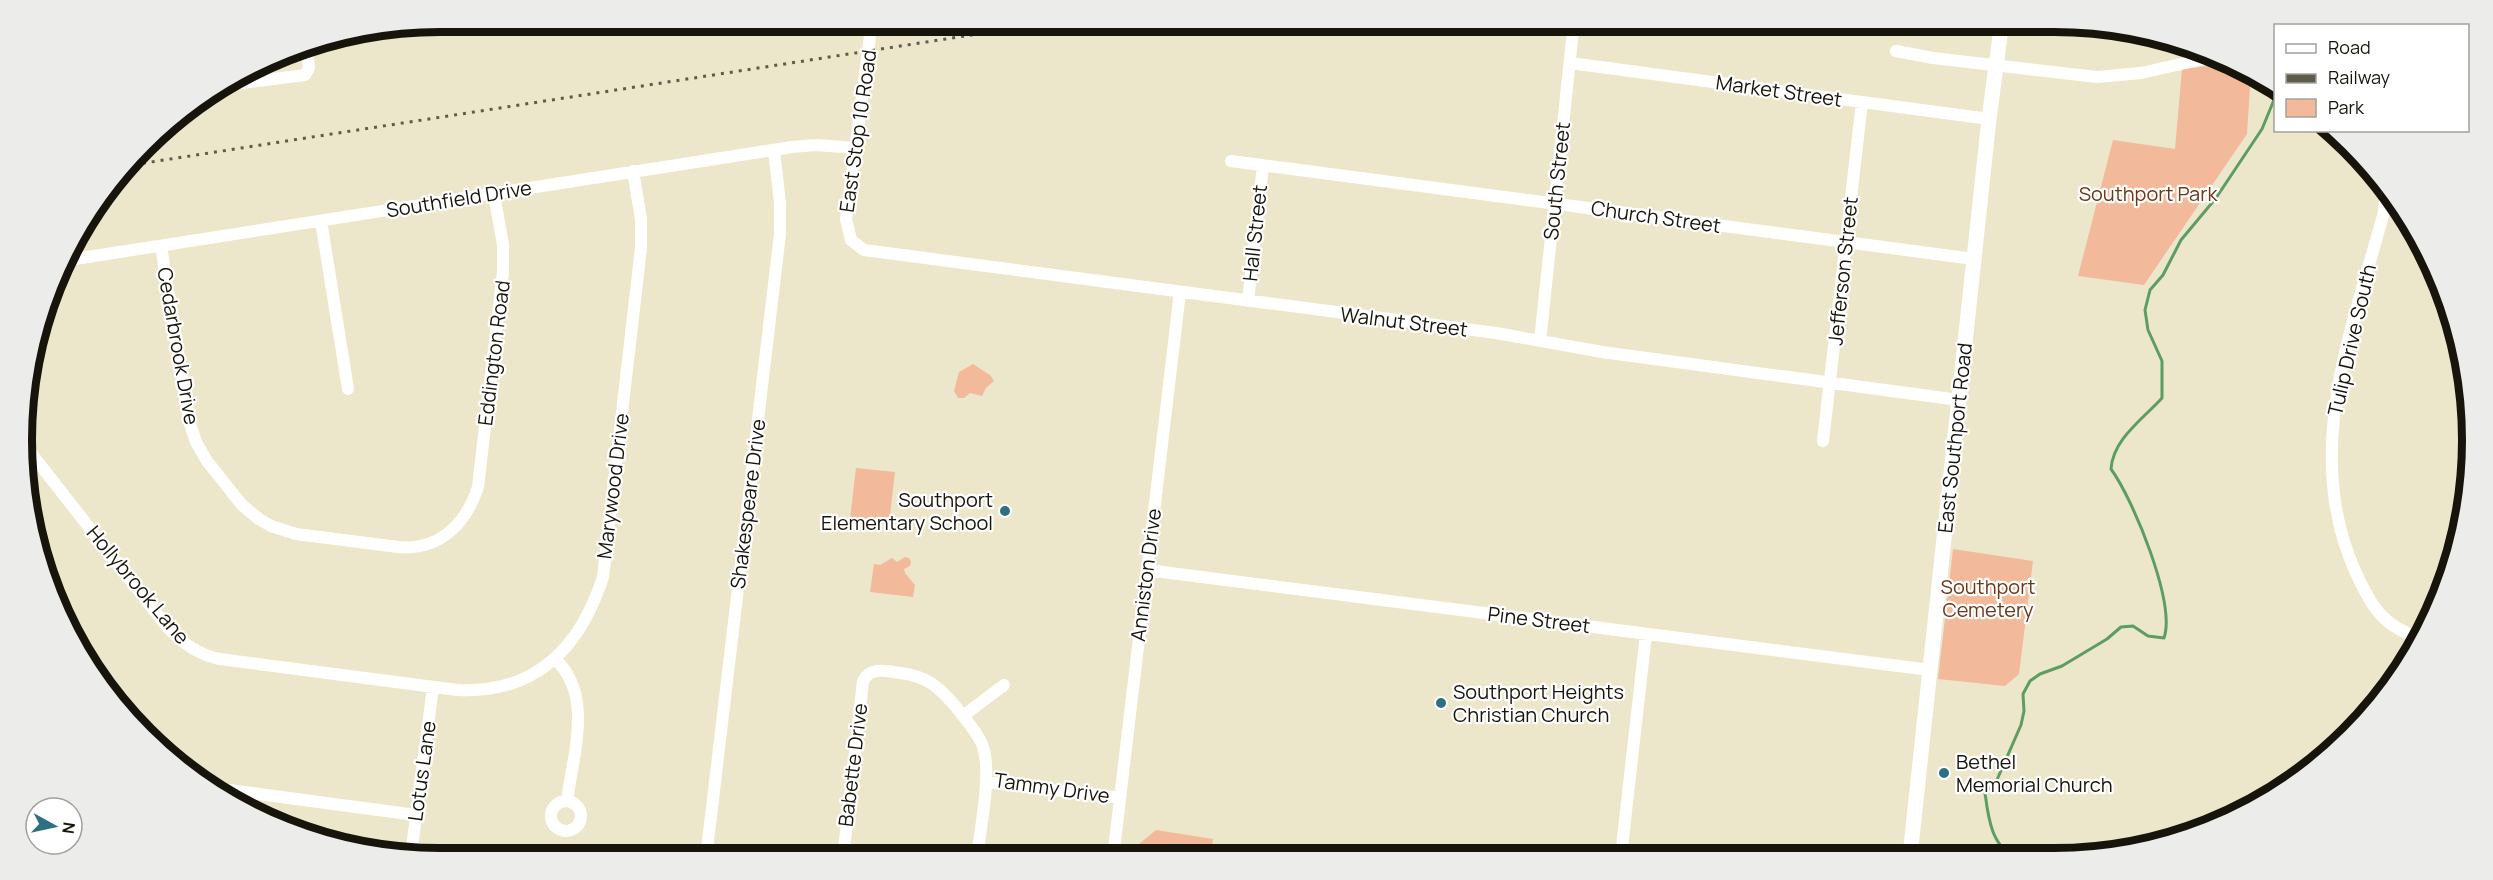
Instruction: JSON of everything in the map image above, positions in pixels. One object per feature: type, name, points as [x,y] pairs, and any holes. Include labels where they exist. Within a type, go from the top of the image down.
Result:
[{"type":"main road","name":"East Southport Road","points":[[1911,848],[1989,119],[2001,32]]},
{"type":"street","name":"East Stop 10 Road","points":[[851,240],[846,219],[871,32]]},
{"type":"street","name":"South Street","points":[[1540,341],[1573,32]]},
{"type":"street","points":[[1896,51],[2084,76],[2140,74],[2201,60]]},
{"type":"street","points":[[239,84],[303,76],[308,73],[307,54]]},
{"type":"street","name":"Market Street","points":[[1570,63],[1989,119]]},
{"type":"street","name":"Jefferson Street","points":[[1823,441],[1862,102]]},
{"type":"street","name":"Southfield Drive","points":[[74,259],[774,150],[816,145],[856,148]]},
{"type":"street","name":"Shakespeare Drive","points":[[707,848],[780,234],[780,203],[774,150]]},
{"type":"street","name":"Church Street","points":[[1231,161],[1974,259]]},
{"type":"street","name":"Hall Street","points":[[1248,302],[1263,165]]},
{"type":"street","name":"Marywood Drive","points":[[433,687],[470,690],[495,687],[526,677],[555,659],[567,647],[584,624],[596,601],[603,577],[641,248],[640,219],[633,171]]},
{"type":"street","name":"Eddington Road","points":[[469,511],[478,487],[503,272],[502,245],[494,194]]},
{"type":"street","name":"Tulip Drive South","points":[[2385,202],[2337,389],[2331,440],[2331,469],[2337,515],[2346,548],[2359,580],[2390,624],[2412,635]]},
{"type":"street","points":[[321,221],[348,389]]},
{"type":"street","name":"Walnut Street","points":[[851,240],[859,248],[869,252],[1180,292],[1959,400]]},
{"type":"street","name":"Cedarbrook Drive","points":[[161,246],[190,425],[202,453],[249,511],[267,524],[288,532],[407,548],[438,540],[453,531],[469,511]]},
{"type":"street","name":"Anniston Drive","points":[[1114,848],[1180,292]]},
{"type":"street","name":"Hollybrook Lane","points":[[32,455],[168,628],[191,648],[220,659],[433,687]]},
{"type":"street","name":"Pine Street","points":[[1147,570],[1930,670]]},
{"type":"street","points":[[1622,848],[1646,634]]},
{"type":"street","points":[[555,659],[572,682],[579,711],[567,801]]},
{"type":"street","name":"Tammy Drive","points":[[868,674],[878,670],[923,677],[938,687],[963,716],[983,746],[987,768],[986,782],[1120,798]]},
{"type":"street","name":"Babette Drive","points":[[844,848],[863,681],[868,674]]},
{"type":"street","points":[[963,716],[1004,684]]},
{"type":"street","name":"Lotus Lane","points":[[412,848],[433,687]]},
{"type":"street","points":[[978,848],[986,782]]},
{"type":"street","points":[[230,790],[416,815]]},
{"type":"green space","name":"Southport Park","points":[[2214,65],[2250,83],[2247,134],[2144,285],[2078,276],[2113,140],[2175,149],[2182,69]]},
{"type":"green space","points":[[973,364],[990,375],[994,381],[986,388],[982,396],[970,393],[964,398],[958,398],[954,391],[959,372]]},
{"type":"green space","points":[[856,468],[895,472],[889,524],[850,519]]},
{"type":"green space","name":"Southport Cemetery","points":[[1953,549],[2033,561],[2019,674],[2005,686],[1938,679]]},
{"type":"green space","points":[[905,557],[911,562],[910,566],[904,569],[915,585],[913,597],[870,592],[874,564],[880,565],[892,558],[897,562]]},
{"type":"green space","points":[[1156,830],[1213,839],[1212,848],[1134,848]]},
{"type":"waterway","points":[[2004,848],[1992,829],[1985,793],[1996,782],[2021,725],[2024,711],[2023,694],[2030,681],[2040,674],[2062,666],[2107,639],[2121,627],[2133,626],[2148,636],[2164,638],[2166,622],[2164,601],[2158,577],[2141,526],[2111,469],[2113,458],[2130,430],[2162,398],[2162,361],[2148,330],[2145,310],[2150,290],[2163,275],[2181,240],[2216,198],[2262,129],[2274,100]]},
{"type":"railway","points":[[140,164],[991,32]]},
{"type":"place","name":"Southport Elementary School","points":[[1005,511]]},
{"type":"place","name":"Southport Heights Christian Church","points":[[1441,703]]},
{"type":"place","name":"Bethel Memorial Church","points":[[1944,773]]}]
